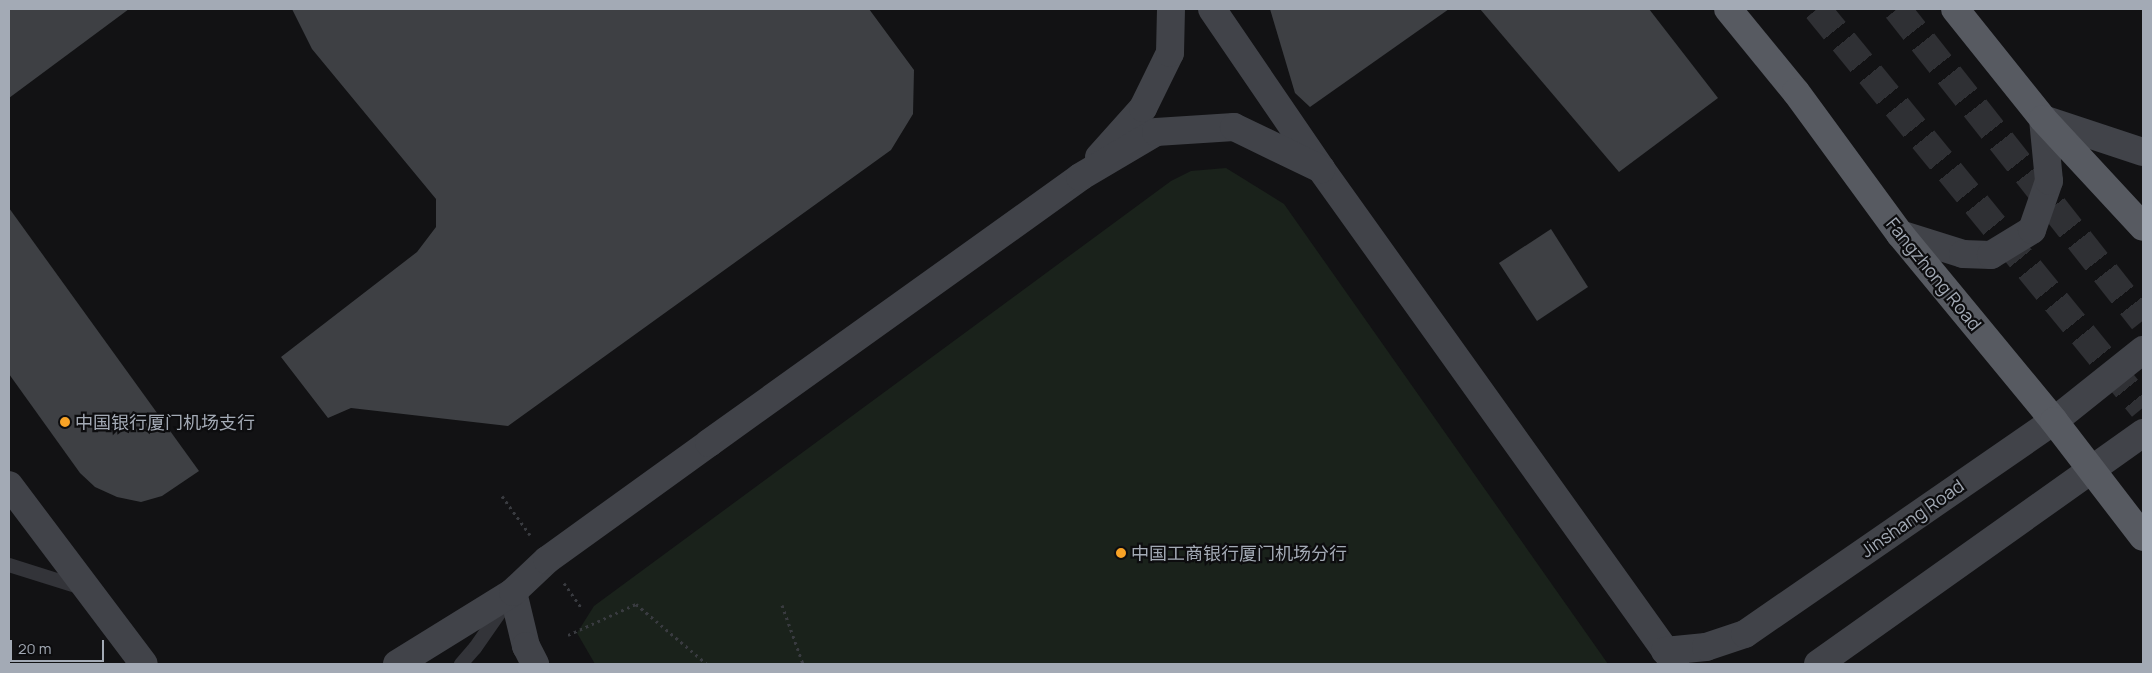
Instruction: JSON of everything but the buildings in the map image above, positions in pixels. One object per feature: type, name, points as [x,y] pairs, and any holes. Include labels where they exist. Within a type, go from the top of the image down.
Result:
[{"type":"highway","name":"Fangzhong Road","points":[[1728,9],[1796,92],[1900,234],[2054,422],[2143,538]]},
{"type":"highway","points":[[1955,9],[2043,119],[2143,227]]},
{"type":"main road","points":[[1080,178],[1143,108],[1170,53],[1171,9]]},
{"type":"main road","points":[[1212,9],[1321,169],[1670,658]]},
{"type":"main road","points":[[1900,234],[1963,254],[1991,256],[2032,230],[2048,181],[2043,119],[2143,152]]},
{"type":"main road","points":[[398,664],[514,592],[547,560],[1080,178],[1156,132],[1234,127],[1321,169]]},
{"type":"main road","name":"Jinshang Road","points":[[1670,658],[1745,634],[2054,422],[2143,350]]},
{"type":"main road","points":[[1818,664],[2143,432]]},
{"type":"main road","points":[[9,485],[144,664]]},
{"type":"main road","points":[[514,592],[526,646],[535,664]]},
{"type":"lane","points":[[9,565],[90,590]]},
{"type":"lane","points":[[461,664],[475,648],[514,592]]},
{"type":"path","points":[[568,635],[636,604],[707,664]]},
{"type":"path","points":[[782,605],[802,664]]},
{"type":"shaded area","points":[[1226,168],[1284,204],[1608,664],[595,664],[577,633],[594,606],[1171,181],[1191,171]]},
{"type":"tunnel","points":[[1817,9],[2143,408]]},
{"type":"tunnel","points":[[1897,9],[2143,321]]},
{"type":"place","name":"中国银行厦门机场支行","points":[[65,422]]},
{"type":"place","name":"中国工商银行厦门机场分行","points":[[1121,553]]}]
